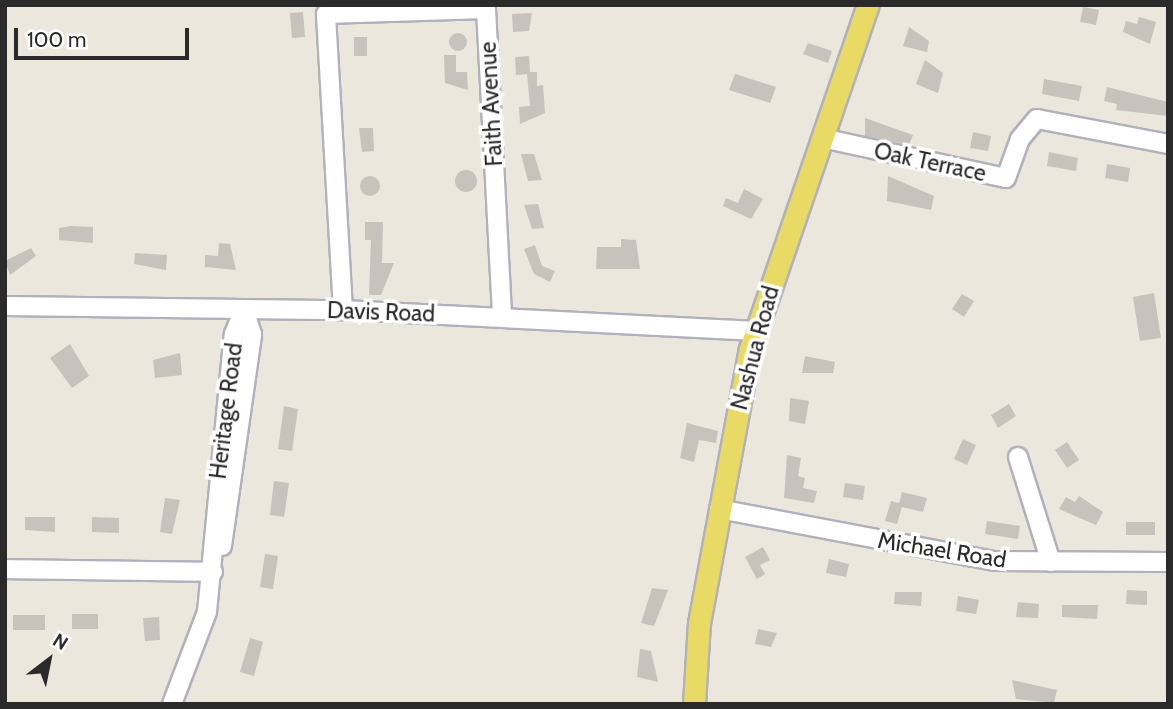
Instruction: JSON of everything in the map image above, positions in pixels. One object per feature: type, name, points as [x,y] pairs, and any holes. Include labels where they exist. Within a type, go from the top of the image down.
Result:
[{"type":"main road","name":"Nashua Road","points":[[694,704],[699,623],[719,509],[756,331],[867,5]]},
{"type":"street","name":"Faith Avenue","points":[[343,310],[326,14],[486,9],[502,318]]},
{"type":"street","name":"Oak Terrace","points":[[822,138],[1006,178],[1020,139],[1037,119],[1168,144]]},
{"type":"street","name":"Davis Road","points":[[5,306],[343,310],[756,331]]},
{"type":"street","name":"Heritage Road","points":[[172,704],[197,650],[213,567],[230,433],[252,334],[244,309]]},
{"type":"street","points":[[1018,457],[1051,562]]},
{"type":"street","name":"Michael Road","points":[[719,509],[981,559],[1168,562]]},
{"type":"street","points":[[5,569],[213,567]]},
{"type":"building","points":[[1083,7],[1099,10],[1096,25],[1080,22]]},
{"type":"building","points":[[303,12],[305,37],[292,38],[290,13]]},
{"type":"building","points":[[532,13],[529,31],[513,32],[512,14]]},
{"type":"building","points":[[1139,17],[1156,22],[1150,44],[1123,32],[1126,21],[1137,24]]},
{"type":"building","points":[[909,27],[929,41],[927,52],[903,46]]},
{"type":"building","points":[[454,33],[462,33],[467,42],[465,49],[454,51],[449,46],[449,38]]},
{"type":"building","points":[[354,37],[367,37],[367,56],[354,56]]},
{"type":"building","points":[[808,43],[832,51],[828,63],[803,54]]},
{"type":"building","points":[[444,55],[456,55],[456,72],[467,72],[468,90],[445,83]]},
{"type":"building","points":[[529,56],[530,72],[537,72],[537,86],[543,85],[545,113],[520,124],[519,107],[530,106],[527,74],[516,75],[515,57]]},
{"type":"building","points":[[925,60],[943,73],[938,93],[916,84]]},
{"type":"building","points":[[735,74],[776,87],[770,103],[729,90]]},
{"type":"building","points":[[1044,79],[1082,86],[1079,101],[1042,94]]},
{"type":"building","points":[[1107,87],[1168,102],[1168,116],[1116,110],[1117,104],[1104,101]]},
{"type":"building","points":[[865,118],[913,135],[909,145],[865,136]]},
{"type":"building","points":[[359,128],[373,128],[374,151],[362,152]]},
{"type":"building","points":[[973,132],[991,136],[988,151],[970,148]]},
{"type":"building","points":[[1049,152],[1078,158],[1076,171],[1047,166]]},
{"type":"building","points":[[521,154],[534,154],[542,180],[528,181]]},
{"type":"building","points":[[1107,164],[1130,168],[1128,182],[1105,178]]},
{"type":"building","points":[[466,170],[474,173],[477,181],[474,189],[466,192],[458,189],[455,181],[458,173]]},
{"type":"building","points":[[370,176],[377,179],[380,186],[377,193],[370,196],[363,193],[360,186],[363,179]]},
{"type":"building","points":[[888,176],[934,196],[931,210],[887,201]]},
{"type":"building","points":[[744,189],[763,199],[751,219],[723,206],[726,198],[738,203]]},
{"type":"building","points":[[538,204],[544,228],[532,229],[524,205]]},
{"type":"building","points":[[365,222],[383,222],[382,263],[394,263],[381,295],[369,295],[371,240],[365,240]]},
{"type":"building","points":[[93,227],[93,243],[59,240],[59,228]]},
{"type":"building","points":[[621,239],[636,240],[640,269],[596,269],[597,247],[621,247]]},
{"type":"building","points":[[219,243],[230,244],[236,270],[205,267],[205,255],[218,256]]},
{"type":"building","points":[[535,245],[542,266],[555,271],[550,282],[534,274],[524,249]]},
{"type":"building","points":[[31,248],[36,256],[10,275],[5,261]]},
{"type":"building","points":[[135,253],[167,255],[166,270],[134,264]]},
{"type":"building","points":[[1154,293],[1161,338],[1140,341],[1133,297]]},
{"type":"building","points":[[962,294],[974,301],[964,317],[952,309]]},
{"type":"building","points":[[70,344],[89,376],[72,388],[50,358]]},
{"type":"building","points":[[180,353],[182,375],[155,378],[153,360]]},
{"type":"building","points":[[805,356],[835,362],[833,373],[802,373]]},
{"type":"building","points":[[790,398],[809,401],[805,424],[789,421]]},
{"type":"building","points":[[1009,404],[1016,416],[998,428],[991,415]]},
{"type":"building","points":[[284,406],[298,409],[292,451],[278,449]]},
{"type":"building","points":[[687,423],[718,431],[716,443],[699,440],[694,462],[680,458]]},
{"type":"building","points":[[963,439],[976,445],[967,465],[954,459]]},
{"type":"building","points":[[1067,442],[1079,460],[1067,468],[1055,450]]},
{"type":"building","points":[[787,455],[801,458],[798,476],[805,478],[803,488],[817,491],[814,503],[784,498]]},
{"type":"building","points":[[274,481],[289,483],[284,517],[270,515]]},
{"type":"building","points":[[845,483],[865,486],[863,500],[843,497]]},
{"type":"building","points":[[902,492],[927,498],[923,512],[902,507],[897,524],[885,521],[891,501],[899,503]]},
{"type":"building","points":[[1079,496],[1103,512],[1096,525],[1059,509],[1066,497],[1075,502]]},
{"type":"building","points":[[165,498],[180,500],[172,534],[160,532]]},
{"type":"building","points":[[25,517],[55,517],[55,532],[25,530]]},
{"type":"building","points":[[92,517],[119,518],[119,533],[92,532]]},
{"type":"building","points":[[987,521],[1020,526],[1018,539],[985,534]]},
{"type":"building","points":[[1126,522],[1155,522],[1155,535],[1126,535]]},
{"type":"building","points":[[763,547],[770,560],[760,565],[765,574],[757,579],[745,557]]},
{"type":"building","points":[[265,554],[278,556],[273,589],[260,587]]},
{"type":"building","points":[[829,559],[849,564],[846,577],[826,573]]},
{"type":"building","points":[[652,588],[668,590],[654,626],[641,623]]},
{"type":"building","points":[[1127,590],[1147,591],[1147,605],[1126,604]]},
{"type":"building","points":[[895,592],[922,592],[921,606],[894,604]]},
{"type":"building","points":[[958,596],[979,600],[976,614],[956,611]]},
{"type":"building","points":[[1018,602],[1039,604],[1038,618],[1016,617]]},
{"type":"building","points":[[1062,605],[1098,605],[1097,619],[1062,617]]},
{"type":"building","points":[[72,614],[98,614],[98,629],[72,629]]},
{"type":"building","points":[[13,615],[45,615],[45,630],[13,630]]},
{"type":"building","points":[[159,617],[160,640],[145,641],[143,618]]},
{"type":"building","points":[[758,629],[777,633],[771,647],[755,644]]},
{"type":"building","points":[[250,638],[263,642],[254,676],[240,672]]},
{"type":"building","points":[[640,649],[651,651],[658,682],[637,677]]},
{"type":"building","points":[[1012,680],[1057,690],[1054,703],[1016,699]]}]
